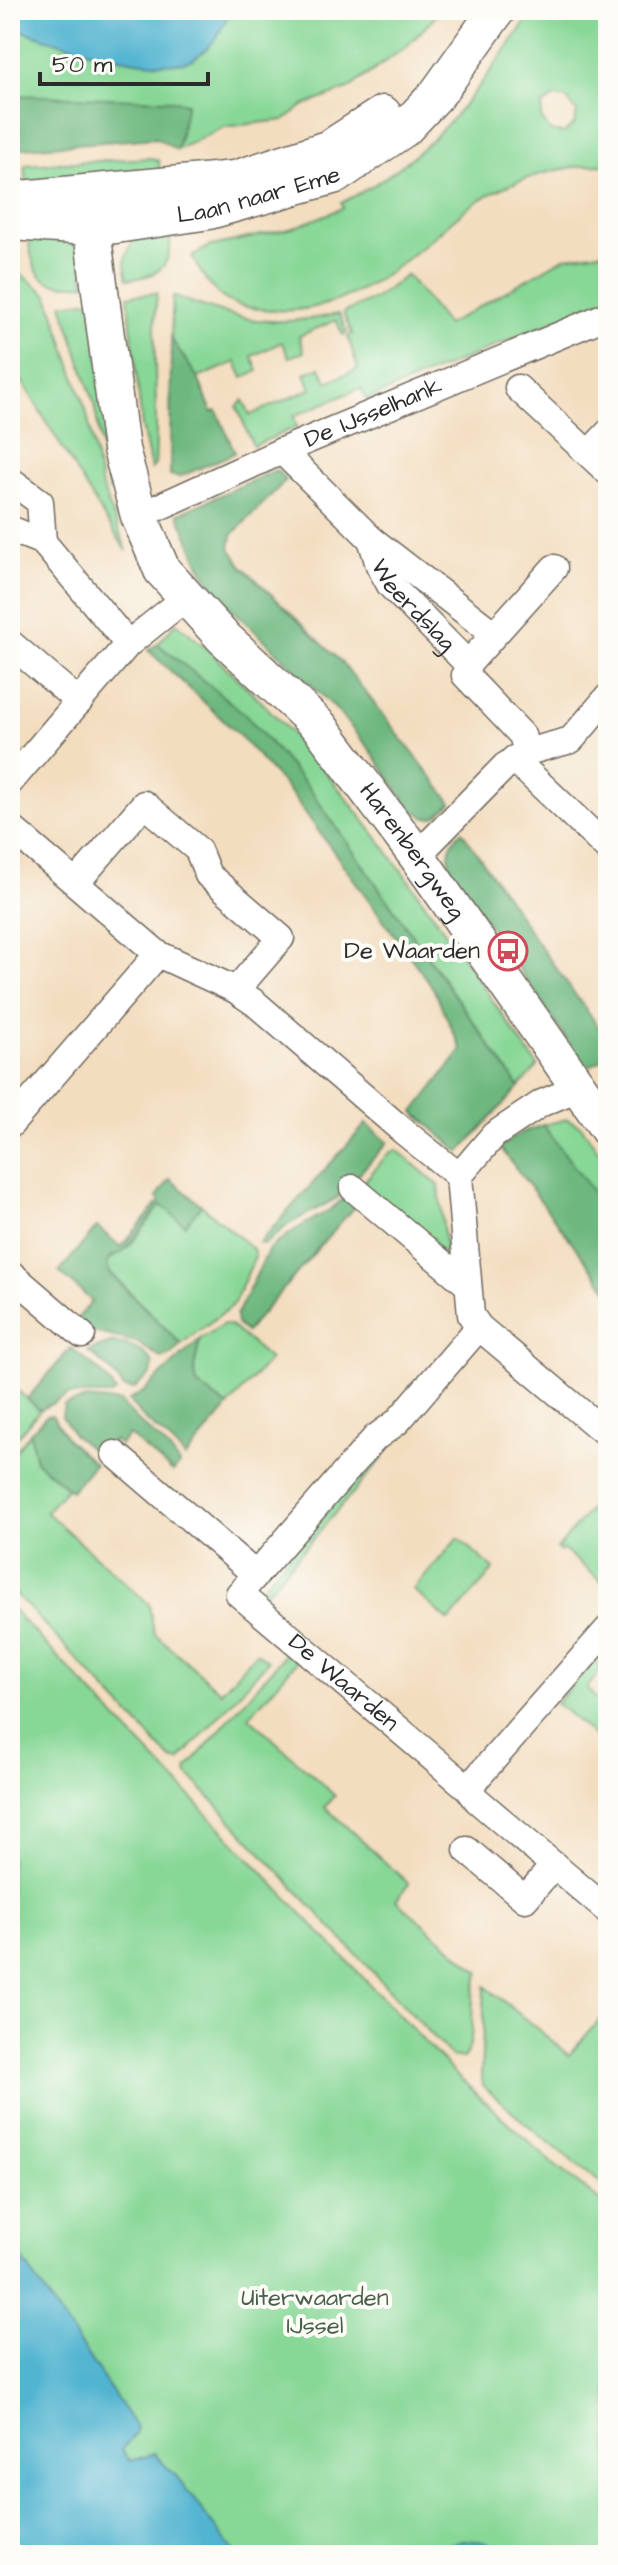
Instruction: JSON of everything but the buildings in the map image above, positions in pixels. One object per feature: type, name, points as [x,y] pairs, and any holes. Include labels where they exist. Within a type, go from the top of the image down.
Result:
[{"type":"street","name":"Laan naar Eme","points":[[10,200],[102,209],[209,211],[336,175],[405,128],[437,94],[497,10]]},
{"type":"street","name":"Laan naar Eme","points":[[10,222],[102,209]]},
{"type":"street","name":"Harenbergweg","points":[[102,209],[121,292],[146,514],[188,596],[222,636],[320,727],[417,856],[608,1129]]},
{"type":"street","name":"De IJsselhank","points":[[146,514],[282,451],[608,315]]},
{"type":"street","points":[[518,388],[599,462],[608,433]]},
{"type":"street","name":"Weerdslag","points":[[282,451],[371,539],[494,634]]},
{"type":"street","points":[[10,480],[40,502],[43,542]]},
{"type":"street","points":[[10,529],[43,542],[128,644]]},
{"type":"street","name":"Weerdslag","points":[[371,539],[379,565],[390,585],[468,664]]},
{"type":"street","name":"Weerdslag","points":[[554,568],[468,664],[465,675],[522,735],[521,755],[608,849]]},
{"type":"street","points":[[10,782],[128,644],[188,596]]},
{"type":"street","points":[[10,643],[79,702]]},
{"type":"street","points":[[417,856],[521,755],[571,740],[608,697]]},
{"type":"street","points":[[76,883],[144,804],[198,850],[208,875],[281,938],[236,990]]},
{"type":"street","points":[[10,827],[158,954],[236,990],[255,1003],[459,1176]]},
{"type":"street","points":[[10,1125],[158,954]]},
{"type":"street","points":[[578,1088],[542,1103],[494,1135],[459,1176],[468,1285],[471,1315],[479,1327],[608,1435]]},
{"type":"street","points":[[353,1188],[468,1285]]},
{"type":"street","points":[[10,1273],[82,1335]]},
{"type":"street","name":"De Waarden","points":[[479,1327],[397,1422],[375,1438],[239,1594],[608,1911]]},
{"type":"street","points":[[115,1454],[256,1575]]},
{"type":"street","points":[[468,1788],[608,1629]]},
{"type":"street","points":[[467,1850],[525,1899],[554,1865]]},
{"type":"green space","points":[[10,10],[442,10],[407,46],[348,89],[303,106],[284,120],[224,127],[177,150],[181,133],[10,145]]},
{"type":"green space","points":[[534,10],[607,10],[608,165],[559,170],[494,192],[468,207],[381,277],[341,299],[319,306],[296,310],[255,309],[222,297],[207,282],[192,257],[208,247],[293,228],[343,208],[341,203],[403,165],[451,120]],"holes":[[[554,97],[567,99],[577,112],[574,125],[564,133],[550,131],[541,118],[543,105]]]},
{"type":"green space","points":[[10,95],[187,103],[177,150],[156,138],[10,149]]},
{"type":"green space","points":[[151,158],[159,161],[160,173],[27,188],[25,165]]},
{"type":"green space","points":[[170,224],[170,248],[164,265],[151,275],[127,279],[125,259],[133,239]]},
{"type":"green space","points":[[28,235],[70,241],[75,245],[83,266],[85,284],[58,284],[42,277],[33,261]]},
{"type":"green space","points":[[608,251],[608,298],[367,400],[361,388],[294,416],[297,427],[253,446],[237,407],[243,400],[250,415],[311,389],[305,373],[320,367],[327,382],[358,369],[348,337],[352,334],[343,313],[376,298],[407,275],[447,325],[566,257]]},
{"type":"green space","points":[[10,272],[22,275],[48,295],[87,414],[102,488],[127,551],[10,361]]},
{"type":"green space","points":[[157,293],[156,444],[155,465],[151,469],[142,426],[128,296]]},
{"type":"green space","points":[[173,296],[254,320],[292,321],[339,314],[347,333],[343,335],[336,320],[299,336],[304,352],[289,357],[282,342],[252,356],[258,371],[243,378],[236,362],[198,378],[171,339]]},
{"type":"green space","points":[[92,300],[116,486],[109,491],[94,403],[62,304]]},
{"type":"green space","points":[[171,339],[198,378],[212,412],[217,411],[235,453],[179,477],[170,475]]},
{"type":"green space","points":[[276,470],[286,480],[232,535],[230,548],[242,566],[344,665],[452,803],[435,817],[426,818],[408,805],[369,748],[333,706],[224,601],[201,568],[178,514]]},
{"type":"green space","points":[[176,623],[278,719],[319,765],[396,863],[538,1066],[519,1087],[308,787],[158,644]]},
{"type":"green space","points":[[158,644],[246,715],[308,787],[519,1087],[460,1152],[414,1112],[462,1050],[433,988],[290,792],[239,735],[148,650]]},
{"type":"green space","points":[[462,831],[608,1040],[608,1057],[590,1066],[583,1064],[450,867],[450,847]]},
{"type":"green space","points":[[567,1119],[581,1126],[608,1165],[608,1212],[543,1125]]},
{"type":"green space","points":[[366,1124],[388,1142],[337,1198],[289,1224],[265,1244],[259,1243]]},
{"type":"green space","points":[[543,1125],[608,1212],[608,1290],[500,1147],[523,1132]]},
{"type":"green space","points":[[397,1150],[439,1186],[446,1255],[362,1184],[389,1153]]},
{"type":"green space","points":[[170,1179],[201,1205],[185,1225],[161,1205],[122,1253],[112,1256],[107,1263],[110,1274],[181,1344],[170,1356],[161,1358],[136,1342],[89,1331],[77,1319],[92,1301],[59,1272],[97,1227],[121,1247],[160,1201],[157,1197]]},
{"type":"green space","points":[[350,1193],[359,1201],[246,1332],[237,1324],[236,1316],[269,1249]]},
{"type":"green space","points":[[161,1204],[185,1224],[201,1205],[253,1249],[255,1257],[233,1305],[181,1344],[107,1269],[110,1259],[134,1241]]},
{"type":"green space","points":[[224,1324],[231,1326],[270,1359],[228,1407],[197,1384],[194,1368],[200,1339]]},
{"type":"green space","points":[[200,1339],[194,1368],[197,1384],[228,1407],[185,1458],[129,1400],[143,1392]]},
{"type":"green space","points":[[113,1342],[135,1348],[153,1363],[151,1374],[134,1389],[124,1388],[111,1371],[88,1351]]},
{"type":"green space","points":[[71,1348],[103,1374],[116,1392],[111,1395],[68,1395],[40,1410],[27,1399]]},
{"type":"green space","points":[[10,1384],[40,1410],[10,1445]]},
{"type":"green space","points":[[86,1399],[121,1402],[180,1464],[173,1472],[129,1435],[120,1445],[113,1440],[100,1457],[73,1434],[62,1416],[64,1405]]},
{"type":"green space","points":[[52,1415],[67,1439],[94,1464],[71,1491],[36,1461],[30,1433],[46,1416]]},
{"type":"green space","points":[[30,1433],[36,1461],[67,1488],[46,1512],[149,1604],[154,1633],[221,1692],[256,1652],[268,1661],[179,1761],[171,1759],[10,1588],[10,1458]]},
{"type":"green space","points":[[377,1454],[383,1458],[264,1595],[261,1588]]},
{"type":"green space","points":[[608,1488],[608,1587],[563,1549],[557,1549]]},
{"type":"green space","points":[[458,1538],[494,1569],[449,1621],[413,1590]]},
{"type":"green space","name":"Uiterwaarden IJssel","points":[[10,1607],[456,2075],[552,2163],[608,2207],[608,2555],[195,2555],[10,2301]]},
{"type":"green space","points":[[287,1652],[297,1661],[249,1717],[335,1796],[325,1807],[409,1884],[396,1900],[480,1973],[473,1994],[471,2040],[463,2058],[451,2056],[187,1773],[188,1767]]},
{"type":"green space","points":[[595,1659],[600,1671],[587,1688],[608,1714],[608,1748],[556,1703]]},
{"type":"green space","points":[[485,1986],[569,2055],[608,2010],[608,2189],[482,2085]]},
{"type":"water","points":[[10,10],[132,13],[137,10],[230,10],[211,44],[193,59],[156,63],[103,54],[10,27]]},
{"type":"water","points":[[10,2241],[136,2427],[136,2433],[121,2450],[130,2461],[154,2454],[177,2477],[236,2555],[10,2555]]},
{"type":"water","points":[[462,2540],[486,2542],[507,2555],[435,2555],[443,2547]]},
{"type":"place","name":"De Waarden","points":[[508,951]]}]
